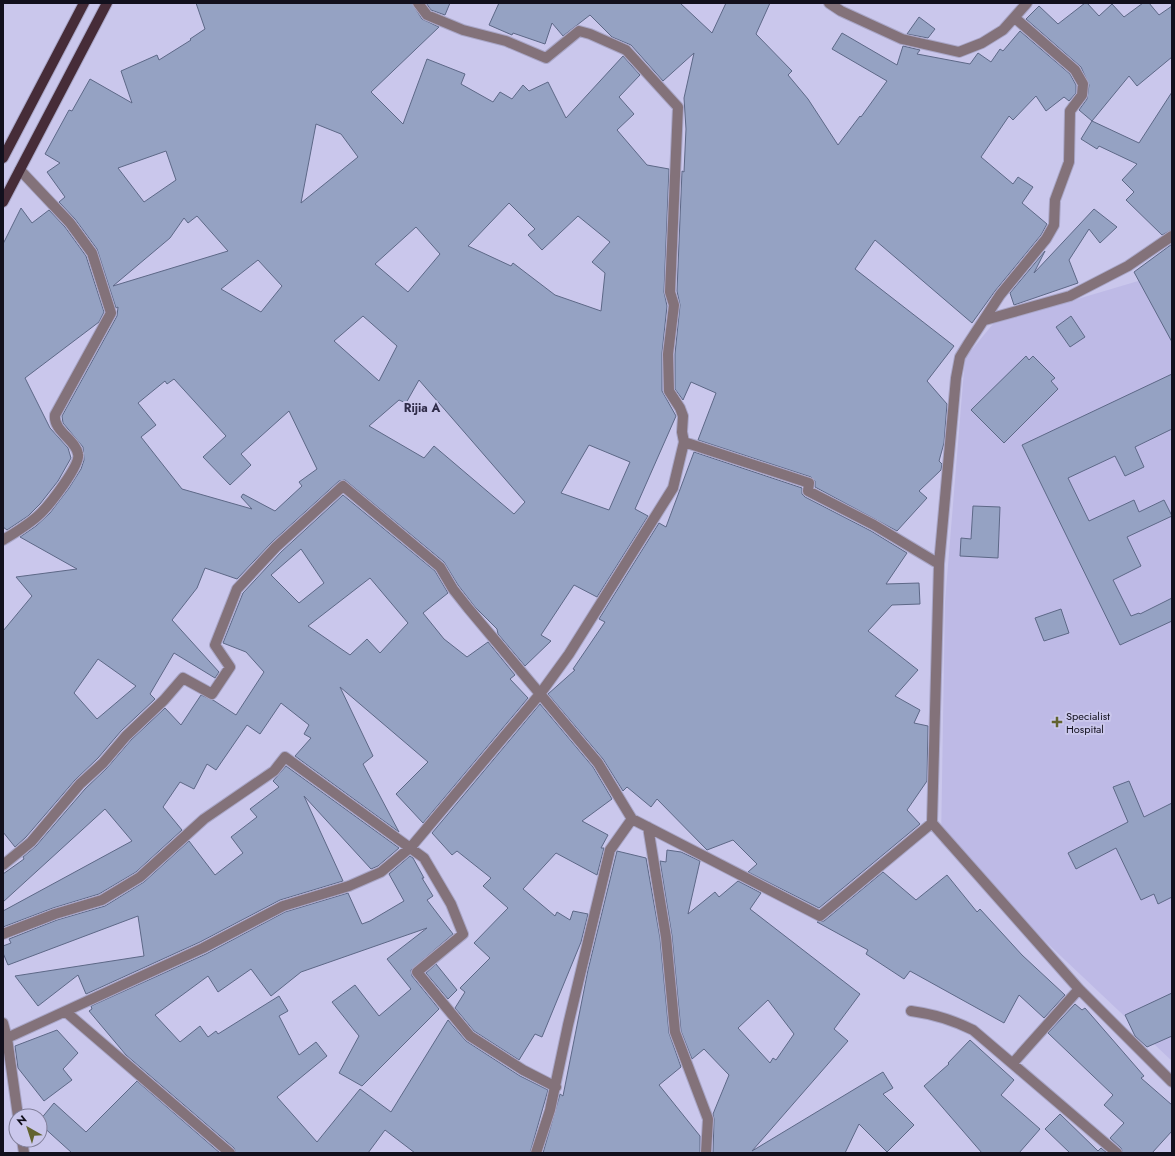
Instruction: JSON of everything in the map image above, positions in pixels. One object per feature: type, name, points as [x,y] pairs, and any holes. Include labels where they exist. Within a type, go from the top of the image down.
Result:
[{"type":"main road","points":[[3,158],[84,3]]},
{"type":"main road","points":[[3,202],[107,3]]},
{"type":"street","points":[[7,1038],[203,948],[283,906],[349,886],[381,872],[412,847],[540,694],[569,654],[673,488],[684,442],[682,432],[683,416],[680,408],[669,391],[668,354],[674,305],[670,292],[678,107],[626,50],[590,34],[579,31],[546,58],[506,41],[463,30],[427,15],[418,3]]},
{"type":"street","points":[[829,3],[841,11],[902,39],[959,52],[982,43],[1003,30],[1027,3]]},
{"type":"street","points":[[1014,18],[1075,70],[1082,84],[1082,95],[1070,111],[1069,162],[1055,200],[1054,225],[1046,239],[1000,295],[960,357],[956,378],[939,564],[932,823],[1079,989],[1172,1082]]},
{"type":"street","points":[[3,540],[41,513],[56,496],[78,461],[78,453],[56,422],[55,415],[111,312],[90,250],[70,223],[20,170]]},
{"type":"street","points":[[985,320],[1070,296],[1128,266],[1172,236]]},
{"type":"street","points":[[684,442],[809,483],[808,491],[874,525],[939,564]]},
{"type":"street","points":[[3,865],[31,842],[80,784],[103,763],[126,736],[164,700],[183,678],[212,694],[230,667],[215,645],[237,588],[276,547],[343,486],[440,567],[461,599],[598,763],[632,818],[820,916],[932,823]]},
{"type":"street","points":[[3,934],[56,914],[102,900],[140,876],[204,819],[274,771],[285,757],[412,847],[424,858],[451,904],[463,934],[417,972],[470,1036],[523,1070],[556,1087]]},
{"type":"street","points":[[536,1153],[556,1087],[568,1025],[610,850],[632,818]]},
{"type":"street","points":[[648,827],[666,937],[675,1032],[708,1120],[706,1153]]},
{"type":"street","points":[[1013,1063],[1079,989]]},
{"type":"street","points":[[911,1011],[933,1014],[955,1021],[973,1030],[1117,1153]]},
{"type":"street","points":[[66,1012],[230,1153]]},
{"type":"street","points":[[3,1024],[7,1038],[17,1108]]},
{"type":"shaded area","name":"Specialist Hospital","points":[[1172,271],[1172,1061],[941,843],[945,602],[965,358],[993,324]]},
{"type":"building","points":[[196,3],[412,3],[422,19],[439,27],[371,92],[403,124],[427,59],[465,74],[461,84],[493,102],[500,92],[512,99],[523,85],[529,91],[548,82],[566,118],[623,56],[640,75],[619,97],[634,114],[617,130],[647,165],[669,169],[664,292],[667,306],[662,353],[662,391],[676,416],[635,509],[648,516],[597,597],[574,585],[541,635],[551,641],[525,666],[498,634],[497,629],[475,607],[458,585],[444,562],[345,480],[339,481],[272,542],[237,579],[205,568],[197,588],[172,620],[219,672],[215,678],[174,653],[150,694],[155,699],[121,731],[98,758],[75,780],[26,837],[15,847],[3,832],[3,631],[32,596],[16,577],[77,569],[20,537],[36,526],[50,513],[81,469],[84,460],[83,447],[63,423],[62,416],[117,316],[118,307],[116,308],[97,249],[75,219],[59,202],[65,197],[47,172],[60,163],[45,154],[69,110],[72,111],[90,79],[132,103],[121,71],[157,55],[159,60],[191,40],[190,39],[205,29]],"holes":[[[316,124],[341,134],[358,157],[301,203]],[[166,151],[176,180],[144,202],[118,168]],[[509,203],[535,229],[528,235],[542,250],[578,216],[610,242],[592,262],[605,273],[601,311],[555,295],[513,263],[511,266],[468,246]],[[197,216],[228,251],[113,286],[170,238],[184,218],[188,223]],[[416,227],[440,254],[408,292],[375,264]],[[258,260],[282,286],[261,312],[221,289]],[[363,316],[397,346],[379,381],[334,341]],[[174,379],[226,436],[203,457],[230,485],[251,465],[241,454],[289,411],[317,469],[299,482],[302,486],[275,511],[243,494],[241,497],[252,509],[182,489],[141,437],[156,425],[138,403],[165,381],[167,384]],[[419,380],[525,502],[514,514],[434,446],[424,458],[369,426],[399,400],[406,403]],[[589,445],[630,462],[609,510],[561,493]],[[98,659],[136,686],[97,719],[74,693]]]},
{"type":"building","points":[[426,3],[450,3],[445,15],[431,10]]},
{"type":"building","points":[[499,3],[680,3],[712,33],[726,3],[770,3],[756,34],[792,71],[788,75],[808,99],[838,145],[860,116],[861,117],[887,81],[832,49],[842,33],[897,65],[903,46],[920,50],[917,54],[970,64],[978,53],[991,62],[1000,49],[1003,51],[1020,31],[1070,74],[1076,85],[1076,93],[1069,101],[1064,97],[1046,111],[1036,96],[1013,120],[1009,116],[981,157],[1013,184],[1018,177],[1033,187],[1022,203],[1047,224],[1041,235],[995,291],[972,323],[875,240],[855,269],[954,346],[927,381],[947,404],[944,443],[939,461],[942,464],[941,470],[919,491],[927,498],[897,531],[815,487],[815,481],[811,477],[698,440],[716,393],[691,382],[683,400],[675,389],[675,354],[680,305],[677,291],[682,171],[684,172],[686,129],[684,98],[694,53],[663,81],[631,45],[612,37],[590,15],[563,36],[552,23],[545,44],[513,33],[512,35],[489,25]]},
{"type":"building","points":[[1087,3],[1099,16],[1112,4],[1124,17],[1143,3],[1149,3],[1159,15],[1172,6],[1172,57],[1137,86],[1129,76],[1092,121],[1079,110],[1087,99],[1089,85],[1081,67],[1026,19],[1039,6],[1058,24]]},
{"type":"building","points":[[919,17],[935,29],[928,38],[907,34]]},
{"type":"building","points":[[1172,92],[1172,230],[1162,235],[1126,200],[1134,192],[1122,180],[1137,164],[1099,146],[1097,149],[1081,139],[1092,121],[1139,143]]},
{"type":"building","points":[[21,208],[32,223],[49,210],[65,227],[86,256],[104,312],[99,322],[25,378],[50,428],[68,448],[71,458],[58,481],[40,504],[28,516],[7,530],[3,527],[3,244]]},
{"type":"building","points":[[1094,209],[1117,227],[1100,243],[1089,229],[1069,260],[1078,283],[1014,305],[1010,293],[1045,251],[1034,273]]},
{"type":"building","points":[[1172,244],[1172,342],[1134,272]]},
{"type":"building","points":[[1071,316],[1085,337],[1070,347],[1056,327]]},
{"type":"building","points":[[1026,356],[1029,360],[1033,356],[1055,378],[1051,381],[1058,389],[1004,443],[971,410]]},
{"type":"building","points":[[1172,374],[1172,429],[1135,447],[1144,467],[1125,476],[1115,456],[1068,478],[1089,521],[1134,500],[1139,512],[1164,500],[1172,516],[1127,537],[1141,566],[1113,580],[1131,616],[1140,614],[1172,598],[1172,621],[1120,645],[1022,445]]},
{"type":"building","points":[[694,452],[802,488],[802,494],[805,497],[871,531],[907,553],[886,584],[919,583],[920,604],[892,605],[868,631],[918,670],[895,696],[920,710],[914,723],[928,726],[927,781],[907,810],[920,824],[819,908],[748,872],[757,864],[733,840],[707,850],[657,799],[651,807],[627,787],[623,791],[603,759],[548,694],[575,670],[573,669],[605,622],[599,619],[659,523],[666,527]]},
{"type":"building","points":[[343,495],[435,571],[448,593],[423,613],[444,639],[467,657],[488,642],[515,675],[510,679],[528,698],[423,823],[396,794],[428,762],[340,687],[373,756],[363,764],[399,832],[295,756],[311,738],[304,734],[309,725],[281,703],[260,734],[247,725],[216,770],[207,764],[194,789],[180,782],[163,807],[182,830],[136,872],[99,894],[53,908],[3,927],[3,911],[132,841],[105,809],[3,902],[3,874],[24,859],[23,857],[36,846],[85,789],[107,768],[131,740],[165,708],[181,725],[201,695],[213,700],[236,715],[264,672],[246,652],[223,643],[243,593],[281,552]],"holes":[[[301,549],[324,583],[299,603],[271,575]],[[370,578],[408,623],[380,653],[367,639],[350,655],[308,626]]]},
{"type":"building","points":[[973,506],[1000,507],[998,558],[960,556],[961,538],[971,539]]},
{"type":"building","points":[[1061,609],[1069,633],[1044,641],[1035,618]]},
{"type":"building","points":[[540,704],[593,767],[612,799],[582,821],[608,835],[601,848],[604,848],[597,875],[556,853],[523,889],[555,916],[557,912],[570,920],[573,911],[588,914],[581,942],[542,1037],[535,1034],[519,1060],[474,1031],[455,1008],[465,992],[460,988],[490,958],[474,943],[508,908],[483,886],[491,878],[457,851],[452,855],[432,833]]},
{"type":"building","points":[[286,766],[399,848],[378,866],[371,869],[304,796],[343,881],[280,900],[200,942],[86,994],[78,975],[38,1006],[15,976],[144,956],[138,916],[8,965],[3,953],[3,946],[11,943],[9,939],[57,920],[105,906],[144,882],[189,841],[215,875],[243,853],[231,837],[257,817],[250,809],[279,787],[273,781]]},
{"type":"building","points":[[1129,781],[1144,817],[1172,803],[1172,897],[1158,904],[1154,894],[1141,900],[1116,848],[1076,869],[1068,853],[1128,822],[1113,787]]},
{"type":"building","points":[[667,850],[681,852],[700,861],[688,914],[715,892],[719,897],[738,881],[761,893],[750,909],[860,994],[834,1029],[848,1041],[752,1151],[883,1072],[893,1088],[883,1094],[914,1125],[887,1152],[859,1124],[845,1153],[713,1153],[713,1114],[729,1075],[704,1049],[692,1059],[681,1031],[672,936],[660,861],[666,862]],"holes":[[[768,1000],[794,1034],[776,1060],[773,1058],[770,1063],[738,1028]]]},
{"type":"building","points":[[617,851],[646,858],[660,938],[669,1033],[681,1067],[659,1085],[700,1136],[700,1153],[543,1153],[560,1094],[563,1096],[588,970]]},
{"type":"building","points":[[410,856],[413,858],[424,878],[422,878],[433,896],[427,900],[453,934],[411,970],[412,976],[439,1009],[362,1086],[339,1073],[359,1036],[332,1002],[355,985],[379,1016],[411,989],[387,959],[427,928],[301,972],[271,996],[251,969],[218,992],[208,976],[155,1015],[180,1042],[200,1026],[208,1037],[216,1031],[218,1034],[279,996],[288,1011],[279,1016],[299,1055],[316,1042],[327,1056],[277,1097],[317,1142],[360,1089],[391,1112],[448,1020],[466,1041],[520,1076],[548,1090],[530,1153],[415,1153],[385,1130],[368,1153],[236,1153],[234,1148],[126,1055],[89,1011],[92,1009],[91,1006],[206,954],[285,912],[348,893],[362,924],[370,921],[404,901],[389,874]]},
{"type":"building","points":[[883,872],[916,900],[947,875],[977,912],[980,909],[1022,955],[1065,995],[1044,1018],[1019,995],[1004,1023],[910,971],[904,979],[866,954],[868,950],[817,922],[824,921]]},
{"type":"building","points":[[436,964],[457,990],[448,999],[426,973]]},
{"type":"building","points":[[1172,993],[1172,1036],[1147,1047],[1135,1036],[1125,1015]]},
{"type":"building","points":[[1075,1004],[1082,1010],[1085,1008],[1144,1076],[1141,1078],[1172,1105],[1172,1131],[1152,1153],[1123,1153],[1121,1148],[1110,1138],[1124,1123],[1104,1105],[1113,1095],[1048,1033]]},
{"type":"building","points":[[57,1030],[78,1053],[63,1069],[72,1080],[44,1101],[18,1068],[15,1046]]},
{"type":"building","points":[[970,1040],[1014,1080],[1001,1095],[1040,1129],[1019,1153],[982,1153],[924,1086],[949,1064],[948,1063]]},
{"type":"building","points":[[137,1081],[220,1153],[72,1153],[48,1131],[48,1110],[54,1103],[86,1132]]},
{"type":"building","points":[[1060,1114],[1098,1151],[1101,1148],[1107,1153],[1070,1153],[1045,1129]]},
{"type":"place","name":"Specialist Hospital","points":[[1057,722]]},
{"type":"district","name":"Rijia A","points":[[422,408]]}]
